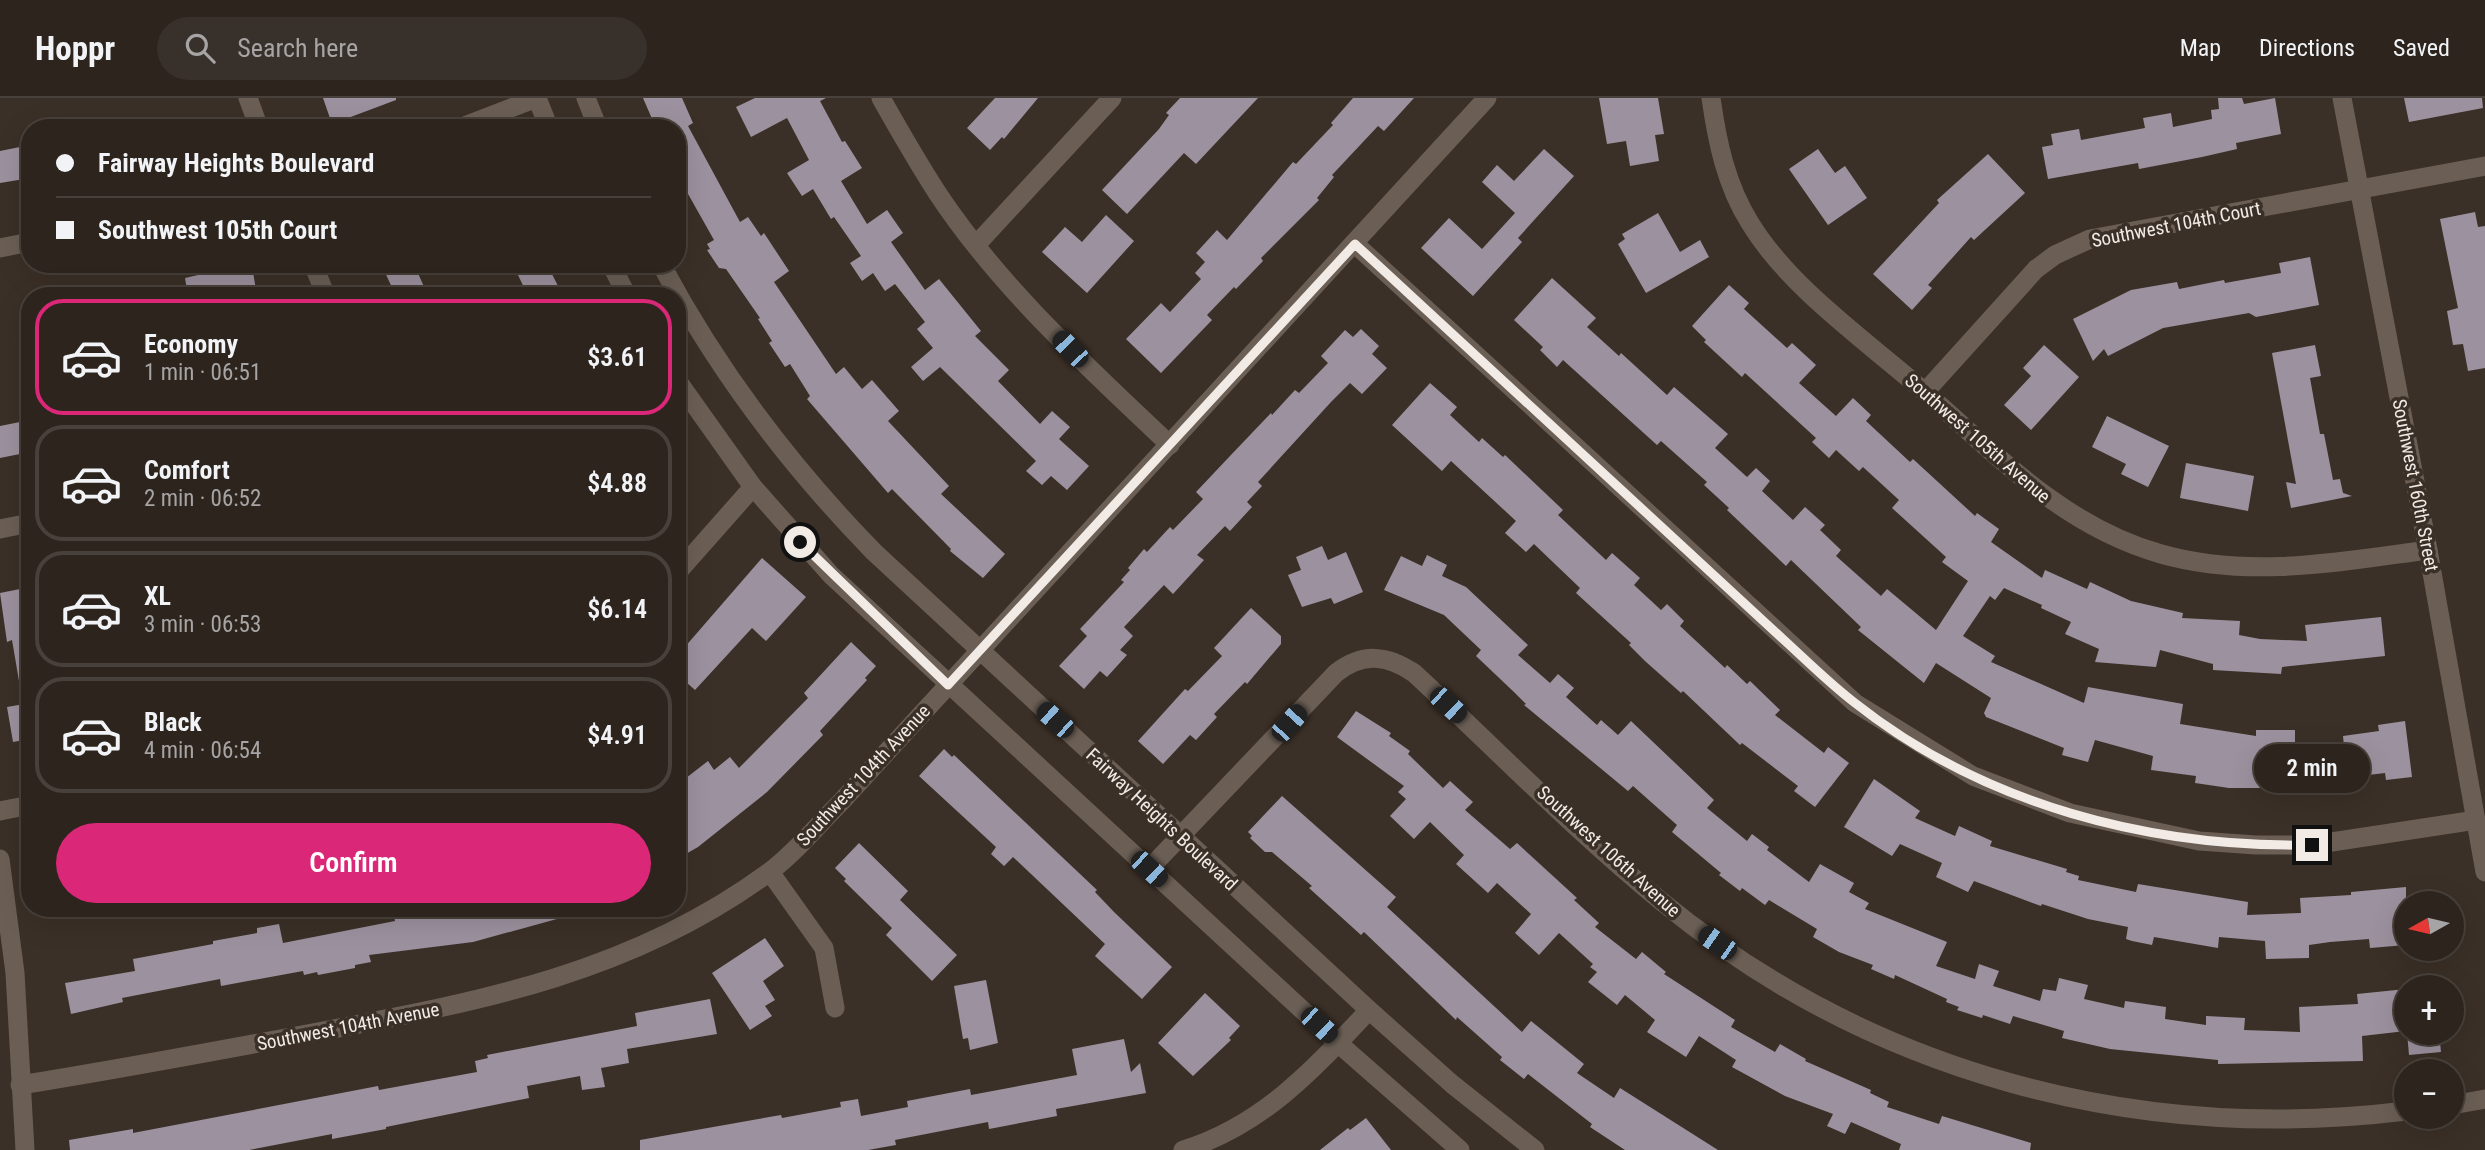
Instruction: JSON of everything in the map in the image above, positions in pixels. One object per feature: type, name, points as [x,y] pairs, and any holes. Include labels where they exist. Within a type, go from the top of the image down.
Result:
[{"type":"street","points":[[248,98],[256,119]]},
{"type":"street","points":[[482,119],[537,98],[545,119]]},
{"type":"street","points":[[586,98],[594,119]]},
{"type":"street","points":[[881,98],[939,196],[976,245],[1070,349],[1170,445]]},
{"type":"street","points":[[976,245],[1112,98]]},
{"type":"street","name":"Southwest 104th Avenue","points":[[20,1084],[264,1042],[497,997],[592,968],[634,950],[716,908],[770,872],[840,803],[1487,98]]},
{"type":"street","name":"Southwest 105th Avenue","points":[[1711,98],[1729,179],[1742,210],[1761,240],[1788,271],[1841,320],[1925,392],[1999,461],[2052,502],[2105,532],[2161,554],[2222,566],[2274,568],[2428,550]]},
{"type":"street","name":"Southwest 160th Street","points":[[2342,98],[2428,550],[2485,872]]},
{"type":"street","name":"Southwest 104th Court","points":[[1925,392],[2027,278],[2066,249],[2113,233],[2485,166]]},
{"type":"street","points":[[0,248],[21,244]]},
{"type":"street","points":[[1355,244],[1855,703],[1973,776],[2070,813],[2150,833],[2209,842],[2312,845],[2476,820]]},
{"type":"street","name":"Fairway Heights Boulevard","points":[[686,305],[735,386],[790,459],[874,552],[1369,1010],[1460,1091],[1535,1150]]},
{"type":"street","points":[[686,393],[753,487],[831,575],[1338,1043],[1460,1150]]},
{"type":"street","points":[[686,563],[753,487]]},
{"type":"street","points":[[0,528],[21,524]]},
{"type":"street","name":"Southwest 106th Avenue","points":[[1181,836],[1329,680],[1359,659],[1382,658],[1413,673],[1660,900],[1750,965],[1876,1034],[2002,1082],[2115,1107],[2200,1118],[2270,1120],[2329,1119],[2394,1112]]},
{"type":"street","points":[[0,811],[21,807]]},
{"type":"street","points":[[1149,869],[1181,836]]},
{"type":"street","points":[[0,859],[15,973],[25,1150]]},
{"type":"street","points":[[770,872],[824,948],[835,1008]]},
{"type":"street","points":[[1182,1150],[1209,1142],[1256,1116],[1302,1080],[1369,1010]]},
{"type":"street","points":[[2464,1103],[2485,1099]]},
{"type":"building","points":[[323,98],[396,98],[345,119],[330,119]]},
{"type":"building","points":[[643,98],[682,98],[693,123],[688,126],[740,222],[748,217],[761,236],[764,233],[789,271],[774,282],[836,374],[844,367],[862,389],[872,380],[899,411],[888,421],[949,486],[941,494],[1005,554],[983,578],[950,551],[892,489],[888,493],[807,399],[810,396],[790,364],[785,367],[769,343],[772,341],[758,319],[760,318],[726,269],[719,268],[707,250],[710,249],[707,244],[714,240],[686,190],[686,119],[652,119]]},
{"type":"building","points":[[755,98],[826,98],[820,101],[842,142],[845,141],[862,168],[841,181],[867,224],[887,210],[903,233],[891,242],[925,290],[939,279],[981,331],[975,336],[1009,370],[998,381],[1040,424],[1052,411],[1070,427],[1059,439],[1089,466],[1067,490],[1051,476],[1042,485],[1026,471],[1036,461],[940,367],[923,381],[911,367],[933,348],[917,329],[925,322],[895,284],[885,291],[873,273],[862,281],[850,263],[861,256],[834,217],[831,219],[813,189],[802,196],[787,173],[809,160],[787,118],[751,137],[736,107]]},
{"type":"building","points":[[995,98],[1038,98],[1004,139],[1002,137],[990,150],[967,128]]},
{"type":"building","points":[[1180,98],[1258,98],[1196,164],[1184,153],[1127,214],[1102,190],[1159,129],[1169,115],[1166,113]]},
{"type":"building","points":[[1353,98],[1414,98],[1384,131],[1378,126],[1332,175],[1334,177],[1317,198],[1319,200],[1261,258],[1263,261],[1236,289],[1234,287],[1207,315],[1212,320],[1161,373],[1126,339],[1161,303],[1170,312],[1201,279],[1195,273],[1205,262],[1196,253],[1217,230],[1227,240],[1293,162],[1296,164],[1333,125],[1331,123]]},
{"type":"building","points":[[1599,98],[1658,98],[1664,134],[1655,135],[1659,161],[1630,166],[1626,141],[1607,144]]},
{"type":"building","points":[[2218,98],[2242,98],[2244,104],[2275,98],[2281,134],[2236,143],[2237,149],[2202,157],[2139,169],[2138,163],[2048,179],[2042,147],[2053,145],[2051,134],[2079,129],[2081,140],[2145,128],[2143,118],[2171,113],[2173,127],[2212,119],[2211,110],[2219,109]]},
{"type":"building","points":[[2404,98],[2482,98],[2483,108],[2409,122]]},
{"type":"building","points":[[21,147],[21,180],[0,183],[0,151]]},
{"type":"building","points":[[1544,149],[1574,176],[1518,238],[1522,242],[1473,296],[1421,248],[1449,218],[1482,249],[1515,213],[1482,182],[1497,165],[1514,181]]},
{"type":"building","points":[[1818,149],[1835,173],[1845,166],[1867,198],[1828,225],[1789,169]]},
{"type":"building","points":[[1988,154],[2025,193],[1974,240],[1971,237],[1928,285],[1932,288],[1912,310],[1873,274],[1939,203],[1937,200]]},
{"type":"building","points":[[2475,212],[2478,227],[2485,226],[2485,368],[2468,371],[2463,344],[2453,345],[2447,311],[2458,308],[2440,219]]},
{"type":"building","points":[[1658,213],[1680,252],[1700,240],[1709,257],[1646,293],[1618,244],[1625,239],[1622,234]]},
{"type":"building","points":[[1106,215],[1134,241],[1087,293],[1042,252],[1065,227],[1082,242]]},
{"type":"building","points":[[2310,257],[2319,305],[2256,317],[2249,313],[2163,328],[2108,356],[2104,349],[2093,361],[2073,319],[2131,290],[2177,282],[2179,289],[2281,273],[2279,263]]},
{"type":"building","points":[[253,273],[256,287],[186,287],[185,278]]},
{"type":"building","points":[[385,273],[418,273],[424,287],[392,287]]},
{"type":"building","points":[[552,273],[558,287],[524,287],[518,275]]},
{"type":"building","points":[[1552,278],[1596,318],[1587,327],[1619,356],[1621,353],[1667,395],[1674,387],[1728,434],[1715,448],[1747,477],[1756,468],[1770,481],[1762,491],[1793,520],[1805,507],[1825,525],[1820,530],[1841,550],[1836,556],[1881,596],[1887,589],[1936,630],[1968,581],[1942,562],[1946,557],[1892,508],[1899,500],[1863,467],[1859,471],[1836,450],[1829,458],[1812,442],[1816,438],[1745,373],[1742,377],[1704,342],[1706,340],[1692,326],[1729,285],[1749,303],[1744,309],[1787,348],[1792,343],[1816,365],[1799,383],[1836,416],[1853,398],[1871,415],[1866,421],[1910,462],[1913,459],[1975,516],[1977,513],[1999,529],[1991,542],[2042,578],[2045,570],[2087,589],[2090,582],[2131,601],[2183,613],[2182,618],[2240,621],[2239,635],[2260,639],[2307,641],[2305,625],[2381,617],[2385,656],[2282,667],[2281,674],[2213,670],[2213,664],[2160,650],[2156,667],[2095,662],[2099,649],[2065,634],[2071,622],[2004,588],[1995,600],[1990,596],[1963,636],[1995,656],[1991,662],[2084,703],[2088,687],[2183,704],[2180,724],[2256,736],[2256,730],[2295,730],[2295,746],[2344,746],[2343,736],[2379,731],[2378,725],[2405,721],[2412,777],[2386,780],[2385,773],[2310,782],[2310,785],[2283,785],[2283,788],[2229,788],[2195,783],[2196,776],[2151,770],[2153,756],[2095,740],[2088,762],[2062,755],[2064,748],[1986,717],[1984,713],[1991,698],[1936,663],[1924,683],[1858,630],[1861,627],[1791,560],[1786,566],[1727,510],[1729,508],[1704,485],[1707,482],[1661,441],[1657,445],[1563,360],[1557,367],[1540,350],[1543,347],[1514,320]]},
{"type":"building","points":[[1361,329],[1379,346],[1372,354],[1387,368],[1362,394],[1350,383],[1331,402],[1258,482],[1262,486],[1247,502],[1252,507],[1230,531],[1225,526],[1197,555],[1204,560],[1173,594],[1164,585],[1124,627],[1133,636],[1120,650],[1127,655],[1107,677],[1100,671],[1084,689],[1059,666],[1087,636],[1080,629],[1124,582],[1121,580],[1130,570],[1128,568],[1144,549],[1147,552],[1170,527],[1173,530],[1203,499],[1196,492],[1271,413],[1272,415],[1295,390],[1299,393],[1328,363],[1321,356],[1345,330],[1353,337]]},
{"type":"building","points":[[2044,345],[2079,377],[2031,430],[2004,405],[2031,376],[2023,368]]},
{"type":"building","points":[[2315,345],[2321,376],[2310,378],[2320,434],[2324,434],[2333,480],[2340,479],[2343,493],[2352,496],[2291,508],[2286,482],[2296,484],[2272,353]]},
{"type":"building","points":[[1430,383],[1457,407],[1450,415],[1479,442],[1482,438],[1503,457],[1505,455],[1563,510],[1558,515],[1606,560],[1612,553],[1640,578],[1634,585],[1661,610],[1667,604],[1684,621],[1680,626],[1725,668],[1727,665],[1747,684],[1750,681],[1780,710],[1775,715],[1824,753],[1828,747],[1849,763],[1815,807],[1794,791],[1798,786],[1742,743],[1740,745],[1683,691],[1681,693],[1645,661],[1629,645],[1631,643],[1576,593],[1580,588],[1534,544],[1526,552],[1505,533],[1516,521],[1451,461],[1442,471],[1392,425]]},
{"type":"building","points":[[2107,416],[2169,446],[2148,487],[2121,474],[2126,464],[2092,447]]},
{"type":"building","points":[[21,422],[21,454],[0,458],[0,426]]},
{"type":"building","points":[[2186,463],[2254,476],[2248,511],[2180,498]]},
{"type":"building","points":[[1322,546],[1328,560],[1346,552],[1363,592],[1334,604],[1331,598],[1302,607],[1288,575],[1301,570],[1296,557]]},
{"type":"building","points":[[1427,555],[1447,565],[1442,576],[1466,587],[1528,645],[1518,655],[1550,683],[1558,674],[1574,688],[1566,697],[1597,725],[1601,720],[1618,735],[1631,721],[1714,800],[1707,808],[1747,841],[1752,834],[1769,847],[1767,850],[1809,882],[1820,864],[1854,883],[1849,892],[1869,903],[1865,909],[1947,942],[1936,966],[1975,979],[1979,964],[1999,971],[1993,986],[2040,1001],[2043,989],[2056,991],[2059,978],[2088,985],[2084,999],[2124,1008],[2125,1001],[2166,1007],[2165,1019],[2206,1025],[2206,1016],[2245,1018],[2244,1030],[2300,1032],[2299,1007],[2358,1004],[2357,994],[2394,990],[2394,1032],[2362,1036],[2363,1061],[2218,1064],[2218,1060],[2110,1049],[2062,1038],[2064,1031],[2013,1016],[2010,1024],[1983,1015],[1982,1018],[1957,1010],[1959,1007],[1946,1002],[1947,999],[1895,975],[1894,979],[1871,969],[1873,965],[1839,952],[1813,937],[1817,929],[1769,900],[1765,905],[1719,875],[1721,873],[1672,832],[1677,825],[1633,786],[1628,791],[1524,705],[1526,704],[1476,656],[1481,650],[1444,615],[1384,590],[1401,556],[1422,566]]},
{"type":"building","points":[[762,558],[806,597],[766,641],[752,628],[695,690],[686,682],[686,646]]},
{"type":"building","points":[[21,589],[21,681],[12,640],[7,642],[0,593]]},
{"type":"building","points":[[1251,608],[1281,636],[1281,644],[1247,684],[1245,682],[1214,714],[1217,717],[1196,740],[1190,735],[1163,764],[1138,741],[1185,689],[1188,691],[1222,656],[1214,648]]},
{"type":"building","points":[[851,642],[876,666],[865,678],[867,680],[820,731],[823,735],[767,792],[686,854],[686,778],[708,761],[714,770],[730,757],[739,768],[808,698],[804,693]]},
{"type":"building","points":[[21,705],[21,741],[13,742],[7,707]]},
{"type":"building","points":[[1356,711],[1391,733],[1389,736],[1410,751],[1408,754],[1443,788],[1450,781],[1473,802],[1465,810],[1510,849],[1517,843],[1577,898],[1574,900],[1599,923],[1595,927],[1636,959],[1642,952],[1666,972],[1664,974],[1735,1020],[1731,1027],[1775,1052],[1780,1044],[1806,1059],[1805,1061],[1871,1090],[1870,1093],[1889,1102],[1887,1107],[1939,1124],[1942,1116],[2031,1143],[2030,1150],[1899,1150],[1901,1144],[1851,1122],[1845,1134],[1827,1126],[1833,1114],[1785,1096],[1732,1067],[1736,1060],[1699,1036],[1686,1057],[1647,1032],[1655,1020],[1625,995],[1617,1005],[1588,982],[1597,972],[1590,967],[1593,964],[1559,933],[1539,955],[1515,933],[1531,914],[1497,883],[1488,893],[1456,864],[1464,855],[1430,822],[1414,839],[1390,816],[1406,799],[1398,792],[1404,786],[1337,737]]},
{"type":"building","points":[[944,749],[952,757],[954,755],[1097,890],[1095,892],[1114,912],[1172,967],[1142,999],[1095,956],[1105,944],[1013,857],[1004,866],[991,854],[996,847],[919,776]]},
{"type":"building","points":[[1874,779],[1920,811],[1915,818],[1955,836],[1959,826],[1992,841],[1990,846],[2067,869],[2066,872],[2079,876],[2078,880],[2136,892],[2138,884],[2248,902],[2247,915],[2301,913],[2300,898],[2351,895],[2351,892],[2406,887],[2406,891],[2394,891],[2394,946],[2370,948],[2369,939],[2330,942],[2309,945],[2309,958],[2266,959],[2265,941],[2219,937],[2218,948],[2154,937],[2152,945],[2126,939],[2128,927],[2088,919],[2042,904],[2041,906],[1974,881],[1968,892],[1936,877],[1942,863],[1900,844],[1892,856],[1844,827]]},
{"type":"building","points":[[1282,796],[1396,897],[1387,907],[1522,1032],[1531,1021],[1584,1064],[1577,1073],[1614,1098],[1620,1088],[1718,1150],[1625,1150],[1590,1127],[1592,1124],[1528,1074],[1524,1079],[1500,1060],[1502,1057],[1457,1017],[1456,1020],[1364,932],[1361,935],[1309,888],[1312,886],[1272,852],[1265,852],[1250,838],[1252,836],[1248,832]]},
{"type":"building","points":[[859,843],[908,891],[900,900],[957,955],[932,981],[886,935],[892,928],[844,881],[846,879],[835,868]]},
{"type":"building","points":[[394,917],[564,917],[473,942],[369,955],[371,962],[355,965],[355,968],[318,975],[317,972],[304,975],[303,971],[221,986],[220,979],[122,998],[123,1002],[71,1014],[65,983],[135,971],[133,959],[213,944],[213,941],[257,933],[257,928],[279,924],[283,943],[395,921]]},
{"type":"building","points":[[765,938],[784,966],[763,981],[775,1000],[765,1006],[772,1016],[750,1030],[712,973]]},
{"type":"building","points":[[986,980],[998,1043],[970,1050],[968,1038],[963,1039],[954,986]]},
{"type":"building","points":[[1205,993],[1240,1026],[1229,1038],[1231,1040],[1193,1076],[1158,1043]]},
{"type":"building","points":[[710,999],[717,1034],[627,1049],[629,1063],[601,1068],[605,1087],[582,1090],[580,1076],[527,1086],[529,1098],[386,1129],[332,1139],[332,1134],[249,1150],[70,1150],[69,1140],[133,1129],[133,1133],[378,1086],[379,1090],[477,1072],[475,1061],[488,1058],[487,1055],[637,1026],[635,1013]]},
{"type":"building","points":[[1124,1039],[1131,1072],[1140,1063],[1146,1093],[1056,1109],[1057,1116],[989,1129],[988,1122],[895,1140],[896,1145],[868,1150],[640,1150],[640,1140],[841,1107],[840,1102],[858,1099],[861,1116],[908,1107],[907,1101],[970,1089],[971,1095],[1077,1075],[1072,1049]]},
{"type":"building","points":[[2408,1045],[2440,1045],[2441,1052],[2409,1055]]},
{"type":"building","points":[[1366,1118],[1391,1150],[1320,1150],[1348,1128],[1350,1130]]},
{"type":"route","points":[[800,542],[948,685],[1355,244],[1784,640],[1855,703],[1887,726],[1973,776],[2036,802],[2105,823],[2199,841],[2312,845]]}]
